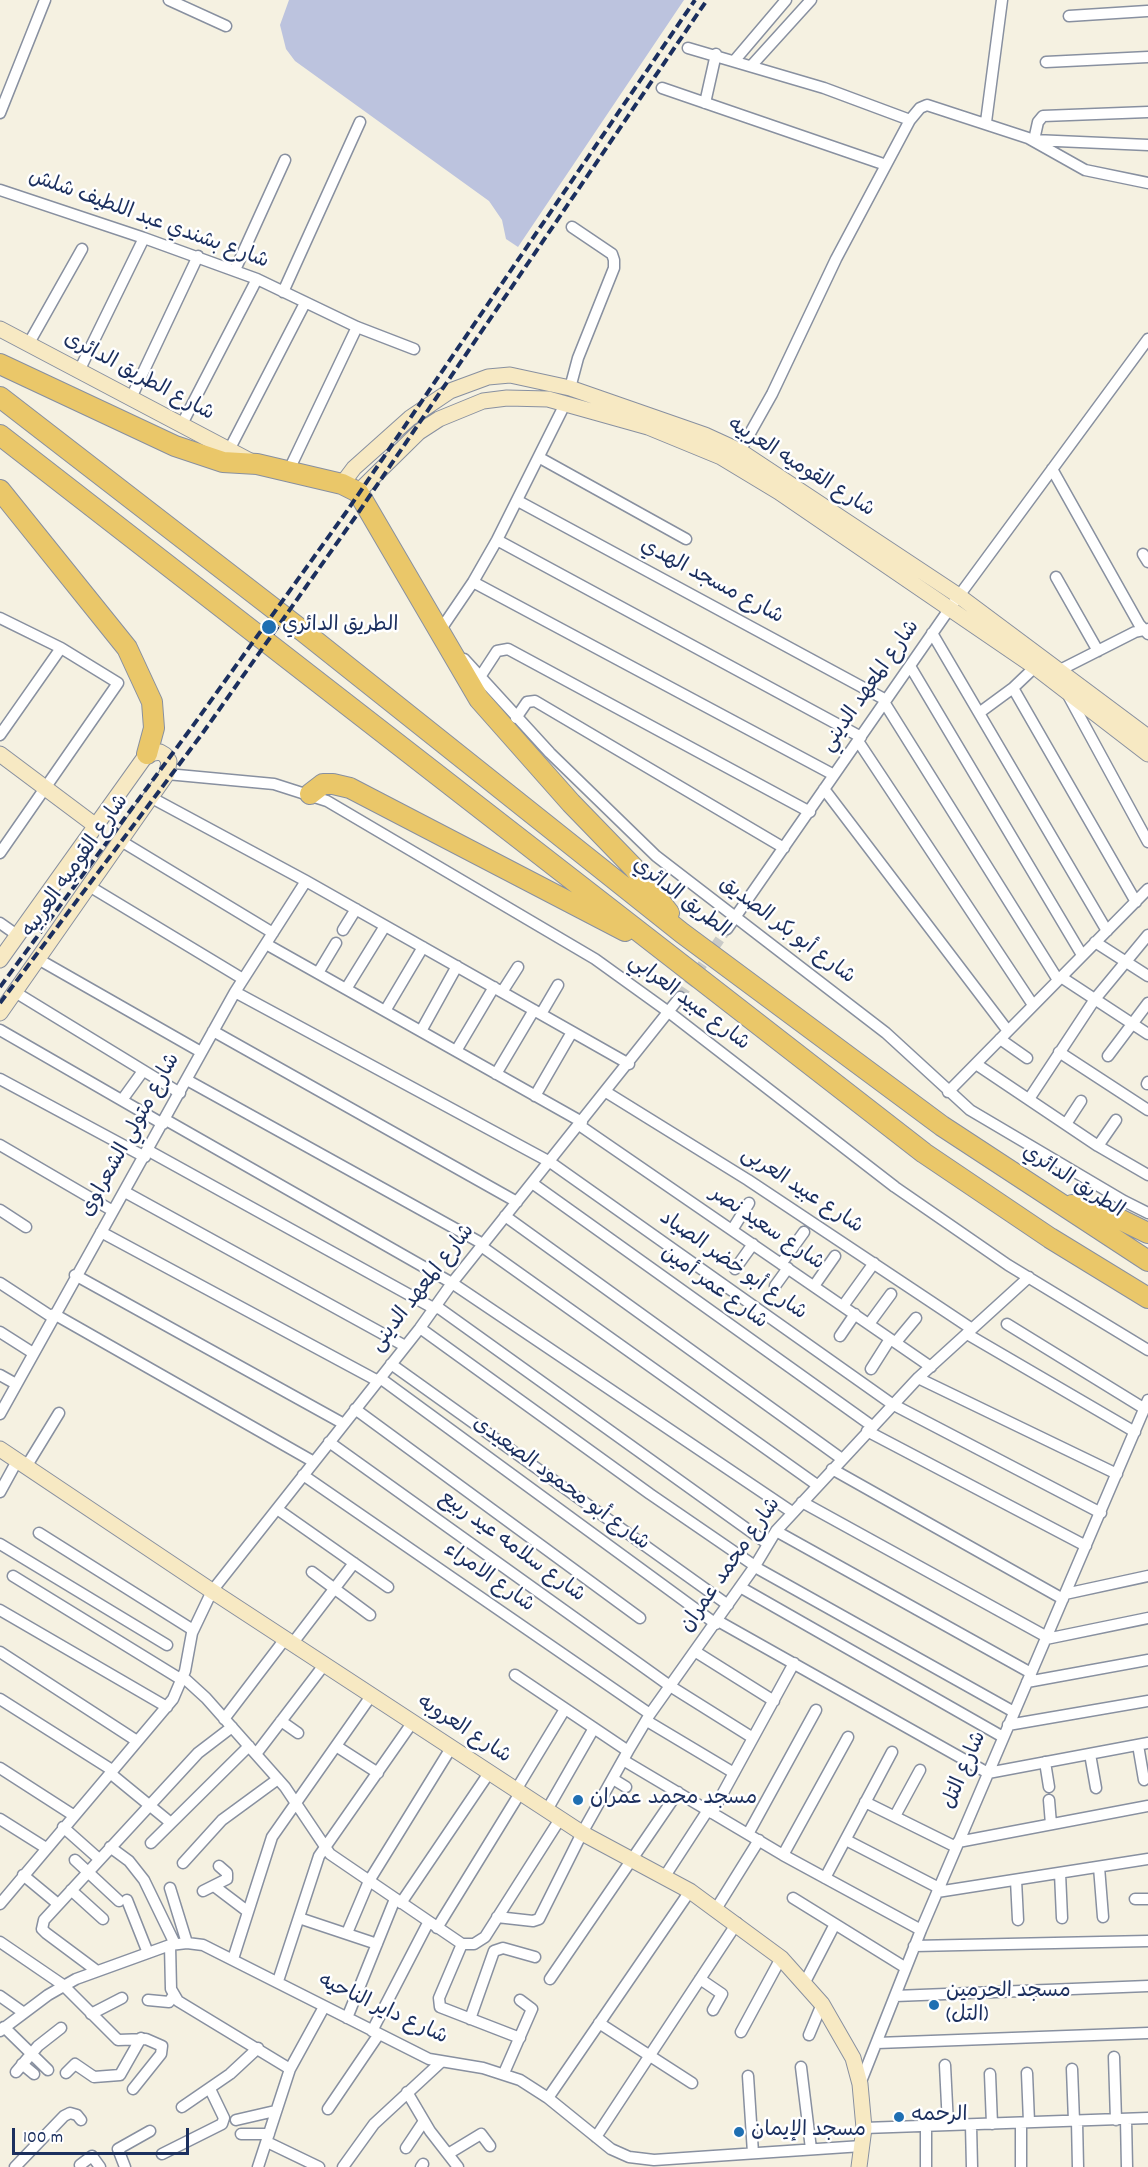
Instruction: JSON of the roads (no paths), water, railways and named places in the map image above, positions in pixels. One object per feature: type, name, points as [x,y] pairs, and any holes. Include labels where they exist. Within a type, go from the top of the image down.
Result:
[{"type":"highway","points":[[0,364],[175,446],[226,456],[350,488],[479,699],[571,803],[633,868],[682,933]]},
{"type":"highway","name":"الطريق الدائري","points":[[0,397],[304,632],[682,933],[942,1126],[1148,1261]]},
{"type":"highway","points":[[0,435],[681,961],[924,1153],[1050,1238],[1148,1298]]},
{"type":"highway","points":[[0,490],[127,648],[152,702],[154,728],[147,754]]},
{"type":"highway","points":[[310,794],[323,784],[350,788],[681,961]]},
{"type":"highway","points":[[1054,1200],[1111,1215],[1148,1233]]},
{"type":"street","points":[[0,113],[45,0]]},
{"type":"street","points":[[169,0],[226,26]]},
{"type":"street","points":[[735,60],[786,0]]},
{"type":"street","points":[[752,65],[811,0]]},
{"type":"street","points":[[986,122],[1002,0]]},
{"type":"street","points":[[1069,16],[1148,13],[1147,0]]},
{"type":"street","points":[[688,48],[752,65],[910,120]]},
{"type":"street","points":[[705,103],[716,54]]},
{"type":"street","points":[[1046,62],[1148,57]]},
{"type":"street","points":[[662,88],[886,165]]},
{"type":"street","points":[[740,451],[772,393],[836,259],[910,120],[920,108],[927,105],[986,122],[1034,140],[1085,170],[1148,183]]},
{"type":"street","points":[[1034,140],[1038,122],[1043,116],[1148,112]]},
{"type":"street","points":[[283,292],[360,122]]},
{"type":"street","points":[[1034,140],[1148,146]]},
{"type":"street","points":[[235,270],[285,160]]},
{"type":"street","name":"شارع بشندي عبد اللطيف شلش","points":[[0,190],[235,270],[357,327],[414,349]]},
{"type":"street","points":[[439,632],[474,582],[540,458],[568,395],[578,358],[614,268],[612,254],[572,227]]},
{"type":"street","points":[[79,371],[144,238]]},
{"type":"street","points":[[28,343],[81,249]]},
{"type":"street","points":[[131,398],[198,256]]},
{"type":"street","points":[[182,424],[257,279]]},
{"type":"street","points":[[226,456],[305,303]]},
{"type":"street","points":[[288,472],[357,327]]},
{"type":"street","name":"شارع الطريق الدائرى","points":[[0,328],[182,424],[226,456]]},
{"type":"street","name":"شارع المعهد الديني","points":[[727,929],[810,813],[824,789],[932,633],[1148,339]]},
{"type":"street","name":"شارع القوميه العربيه","points":[[350,488],[354,468],[410,418],[459,388],[488,377],[510,375],[568,395],[721,458],[955,602],[1047,671],[1065,690],[1148,754]]},
{"type":"street","name":"شارع القوميه العربيه","points":[[350,488],[419,432],[461,409],[507,398],[568,395],[705,435],[740,451],[955,602],[1047,671],[1148,737]]},
{"type":"street","points":[[540,458],[686,539]]},
{"type":"street","points":[[979,713],[1013,688],[1047,671],[1146,631],[1052,469]]},
{"type":"street","name":"شارع مسجد الهدي","points":[[518,501],[885,701]]},
{"type":"street","points":[[497,540],[859,739],[1033,1005]]},
{"type":"street","points":[[1056,577],[1098,651]]},
{"type":"street","points":[[474,582],[834,775]]},
{"type":"street","points":[[0,853],[117,687],[116,680],[61,648],[1,621]]},
{"type":"street","name":"شارع أبو بكر الصديق","points":[[439,632],[516,718],[656,856],[886,1033],[970,1110],[1148,1213]]},
{"type":"street","points":[[932,633],[1107,931]]},
{"type":"street","points":[[0,735],[61,648]]},
{"type":"street","points":[[480,677],[497,651],[508,649],[810,813]]},
{"type":"street","points":[[910,666],[1082,955]]},
{"type":"street","points":[[1013,688],[1136,902]]},
{"type":"street","points":[[1065,690],[1148,842]]},
{"type":"street","points":[[516,718],[527,702],[535,701],[784,848]]},
{"type":"street","points":[[885,701],[1059,978],[1148,1034]]},
{"type":"street","points":[[147,754],[160,752],[165,756],[169,761],[167,774]]},
{"type":"street","points":[[0,754],[96,826]]},
{"type":"street","name":"شارع القوميه العربيه","points":[[0,960],[147,754]]},
{"type":"street","name":"شارع القوميه العربيه","points":[[0,1013],[167,774]]},
{"type":"street","name":"شارع عبيد العرابي","points":[[167,774],[274,784],[327,801],[595,960],[670,1013],[896,1187],[1008,1265],[1148,1350]]},
{"type":"street","points":[[824,789],[1008,1030]]},
{"type":"street","points":[[152,798],[306,881],[628,1064]]},
{"type":"street","points":[[121,841],[273,933]]},
{"type":"street","name":"شارع متولي الشعراوى","points":[[0,1413],[75,1275],[165,1122],[213,1031],[243,979],[306,881]]},
{"type":"street","points":[[89,886],[243,979]]},
{"type":"street","points":[[948,1092],[1148,889]]},
{"type":"street","points":[[343,930],[356,909]]},
{"type":"street","points":[[0,923],[17,935]]},
{"type":"street","points":[[346,989],[385,926]]},
{"type":"street","points":[[1029,1099],[1095,999],[1148,935]]},
{"type":"street","points":[[1095,942],[1148,976]]},
{"type":"street","points":[[318,973],[336,943]]},
{"type":"street","name":"شارع سعيد نصر","points":[[266,944],[535,1096],[580,1124],[931,1367]]},
{"type":"street","points":[[385,1011],[423,947]]},
{"type":"street","points":[[38,959],[201,1052]]},
{"type":"street","points":[[421,1031],[458,966]]},
{"type":"street","points":[[456,1051],[498,990],[518,967]]},
{"type":"street","points":[[496,1074],[558,985]]},
{"type":"street","points":[[15,992],[180,1093]]},
{"type":"street","name":"شارع أبو خضر الصياد","points":[[236,992],[550,1162],[892,1404],[1101,1513]]},
{"type":"street","points":[[670,1013],[680,997]]},
{"type":"street","points":[[1107,1056],[1148,1003]]},
{"type":"street","name":"شارع المعهد الدينى","points":[[0,1904],[166,1707],[182,1678],[193,1630],[212,1591],[420,1328],[482,1245],[670,1013]]},
{"type":"street","points":[[0,1030],[452,1283],[792,1512]]},
{"type":"street","points":[[213,1031],[517,1202]]},
{"type":"street","points":[[535,1096],[572,1032]]},
{"type":"street","points":[[999,1039],[1027,1058]]},
{"type":"street","points":[[1059,1052],[1148,1110]]},
{"type":"street","points":[[976,1064],[1098,1146],[1148,1175]]},
{"type":"street","points":[[122,1100],[143,1071]]},
{"type":"street","points":[[0,1078],[435,1307],[768,1544]]},
{"type":"street","points":[[187,1080],[482,1245],[817,1485]]},
{"type":"street","name":"شارع عبيد العربى","points":[[606,1092],[874,1263],[970,1331],[1135,1432]]},
{"type":"street","points":[[1066,1124],[1081,1101]]},
{"type":"street","points":[[1098,1146],[1116,1120]]},
{"type":"street","points":[[0,1145],[113,1212]]},
{"type":"street","name":"شارع عمر أمين","points":[[532,1183],[870,1429],[1086,1546]]},
{"type":"street","points":[[125,1192],[405,1346]]},
{"type":"street","points":[[732,1230],[749,1203]]},
{"type":"street","points":[[0,1210],[26,1227]]},
{"type":"street","points":[[506,1216],[842,1459]]},
{"type":"street","name":"شارع أبو محمود الصعيدى","points":[[101,1232],[379,1379],[717,1622],[988,1773]]},
{"type":"street","points":[[775,1287],[804,1232]]},
{"type":"street","points":[[735,1269],[753,1244]]},
{"type":"street","points":[[814,1286],[835,1256]]},
{"type":"street","points":[[843,1306],[874,1263]]},
{"type":"street","points":[[75,1275],[344,1424]]},
{"type":"street","name":"شارع محمد عمران","points":[[497,1917],[533,1921],[539,1919],[582,1833],[649,1718],[717,1622],[776,1531],[892,1404],[1029,1276]]},
{"type":"street","points":[[0,1283],[53,1316],[314,1462]]},
{"type":"street","points":[[869,1324],[891,1294]]},
{"type":"street","points":[[840,1336],[855,1314]]},
{"type":"street","points":[[871,1369],[893,1341],[916,1318]]},
{"type":"street","points":[[1007,1324],[1146,1404]]},
{"type":"street","points":[[420,1328],[650,1494],[755,1566],[1014,1712]]},
{"type":"street","points":[[0,1332],[33,1353]]},
{"type":"street","points":[[391,1364],[728,1605]]},
{"type":"street","points":[[0,1375],[16,1384]]},
{"type":"street","points":[[918,1378],[1117,1474]]},
{"type":"street","name":"شارع التل","points":[[859,2167],[864,2128],[861,2084],[876,2043],[914,1946],[1146,1404]]},
{"type":"street","points":[[355,1410],[640,1618]]},
{"type":"street","points":[[0,1492],[59,1413]]},
{"type":"street","name":"شارع سلامه عيد ربيع","points":[[329,1442],[670,1686],[753,1738]]},
{"type":"street","name":"شارع العروبه","points":[[0,1449],[560,1819],[582,1833],[665,1875],[737,1923],[781,1958],[822,2004],[853,2058],[861,2084]]},
{"type":"street","points":[[832,1469],[1064,1597],[1148,1576]]},
{"type":"street","name":"شارع الامراء","points":[[303,1475],[649,1718],[734,1773]]},
{"type":"street","points":[[802,1502],[1046,1638],[1148,1618]]},
{"type":"street","points":[[277,1509],[388,1587]]},
{"type":"street","points":[[776,1531],[1029,1678],[1148,1660]]},
{"type":"street","points":[[39,1533],[193,1630]]},
{"type":"street","points":[[0,1544],[167,1645]]},
{"type":"street","points":[[97,1971],[42,1929],[44,1920],[228,1723],[289,1642],[354,1563]]},
{"type":"street","points":[[312,1572],[370,1615]]},
{"type":"street","points":[[13,1576],[182,1678],[228,1723],[278,1779],[325,1848],[462,1944],[474,1944],[485,1937],[560,1819]]},
{"type":"street","points":[[740,1587],[1003,1737]]},
{"type":"street","points":[[0,1610],[166,1707]]},
{"type":"street","points":[[0,1652],[137,1741]]},
{"type":"street","points":[[696,1652],[774,1701]]},
{"type":"street","points":[[665,1875],[734,1773],[794,1664]]},
{"type":"street","points":[[151,1843],[281,1721],[324,1665]]},
{"type":"street","points":[[515,1675],[594,1728],[626,1756],[678,1792],[783,1855],[921,1930]]},
{"type":"street","points":[[233,1959],[272,1837],[371,1696]]},
{"type":"street","points":[[0,1699],[111,1771],[171,1823]]},
{"type":"street","points":[[1008,1725],[1148,1701]]},
{"type":"street","points":[[328,2109],[376,2032],[432,1925],[518,1791],[565,1709]]},
{"type":"street","points":[[748,1834],[816,1710]]},
{"type":"street","points":[[281,1721],[298,1733]]},
{"type":"street","points":[[278,1981],[319,1856],[412,1723]]},
{"type":"street","points":[[547,1810],[594,1728]]},
{"type":"street","points":[[783,1855],[848,1737]]},
{"type":"street","points":[[988,1773],[1143,1744],[1144,1780]]},
{"type":"street","points":[[336,1746],[378,1773]]},
{"type":"street","points":[[347,1933],[369,1881],[451,1748]]},
{"type":"street","points":[[825,1878],[892,1752]]},
{"type":"street","points":[[1090,1754],[1096,1788]]},
{"type":"street","points":[[1045,1762],[1048,1787]]},
{"type":"street","points":[[0,1768],[73,1815]]},
{"type":"street","points":[[895,1816],[920,1770]]},
{"type":"street","points":[[348,2018],[377,1944],[398,1901],[489,1773]]},
{"type":"street","points":[[183,1863],[222,1820],[278,1779]]},
{"type":"street","points":[[613,1779],[626,1787]]},
{"type":"street","points":[[550,1979],[678,1792]]},
{"type":"street","points":[[1049,1800],[1052,1824]]},
{"type":"street","points":[[865,1802],[957,1845],[1148,1806]]},
{"type":"street","points":[[0,1819],[46,1848]]},
{"type":"street","points":[[63,1827],[99,1859]]},
{"type":"street","points":[[716,1908],[759,1840]]},
{"type":"street","points":[[846,1840],[938,1890],[1148,1859]]},
{"type":"street","points":[[110,1847],[129,1861],[144,1880],[172,1945],[171,1989],[178,2001],[290,2069]]},
{"type":"street","points":[[75,1860],[123,1900],[148,1953]]},
{"type":"street","points":[[203,1891],[228,1877],[219,1866]]},
{"type":"street","points":[[1099,1867],[1103,1917]]},
{"type":"street","points":[[1060,1873],[1062,1918]]},
{"type":"street","points":[[23,1875],[58,1904]]},
{"type":"street","points":[[1016,1880],[1018,1920]]},
{"type":"street","points":[[214,1886],[247,1911]]},
{"type":"street","points":[[170,1888],[187,1942]]},
{"type":"street","points":[[71,1890],[104,1919]]},
{"type":"street","points":[[548,2098],[690,1891]]},
{"type":"street","points":[[793,1898],[906,1968]]},
{"type":"street","points":[[1135,1899],[1148,1899]]},
{"type":"street","points":[[299,1918],[377,1944]]},
{"type":"street","points":[[596,2137],[737,1923]]},
{"type":"street","points":[[804,1982],[835,1924]]},
{"type":"street","points":[[914,1946],[1148,1941]]},
{"type":"street","points":[[0,1942],[63,1985],[118,2040],[141,2038],[159,2044],[163,2048],[133,2089]]},
{"type":"street","name":"شارع داير الناحيه","points":[[2,2029],[63,1985],[148,1953],[187,1942],[203,1945],[233,1959],[429,2059],[504,2073],[527,2084],[548,2098],[626,2162],[862,2146]]},
{"type":"street","points":[[462,1944],[439,1998],[440,2007],[520,2037]]},
{"type":"street","points":[[470,2019],[494,1951],[503,1948],[535,1957]]},
{"type":"street","points":[[741,2032],[781,1958]]},
{"type":"street","points":[[700,1979],[722,1994],[713,2010]]},
{"type":"street","points":[[895,1996],[1148,1986]]},
{"type":"street","points":[[0,1996],[24,2013]]},
{"type":"street","points":[[148,2000],[169,2002],[174,1996]]},
{"type":"street","points":[[91,2014],[122,1998]]},
{"type":"street","points":[[504,2073],[532,2009],[520,2000]]},
{"type":"street","points":[[809,2035],[822,2004]]},
{"type":"street","points":[[258,2167],[290,2069],[324,2007]]},
{"type":"street","points":[[599,2023],[692,2083]]},
{"type":"street","points":[[34,2074],[19,2068],[31,2054],[61,2028]]},
{"type":"street","points":[[2,2029],[48,2070]]},
{"type":"street","points":[[876,2043],[1148,2033]]},
{"type":"street","points":[[66,2073],[75,2064],[94,2077],[120,2075],[141,2038]]},
{"type":"street","points":[[182,2107],[210,2089],[258,2048]]},
{"type":"street","points":[[1114,2057],[1127,2167]]},
{"type":"street","points":[[343,2167],[374,2124],[441,2062]]},
{"type":"street","points":[[945,2064],[948,2125]]},
{"type":"street","points":[[801,2067],[811,2149]]},
{"type":"street","points":[[1072,2069],[1078,2167]]},
{"type":"street","points":[[1021,2167],[1027,2073]]},
{"type":"street","points":[[990,2074],[992,2124]]},
{"type":"street","points":[[748,2076],[753,2153]]},
{"type":"street","points":[[162,2154],[222,2124],[224,2118],[210,2089]]},
{"type":"street","points":[[407,2092],[424,2121],[458,2167]]},
{"type":"street","points":[[236,2120],[275,2111]]},
{"type":"street","points":[[15,2167],[64,2116],[70,2113],[77,2115],[81,2120]]},
{"type":"street","points":[[864,2128],[1148,2118]]},
{"type":"street","points":[[406,2148],[424,2121]]},
{"type":"street","points":[[971,2125],[972,2167]]},
{"type":"street","points":[[926,2126],[926,2167]]},
{"type":"street","points":[[125,2167],[118,2149],[150,2131]]},
{"type":"street","points":[[241,2134],[268,2138],[319,2167]]},
{"type":"street","points":[[448,2154],[481,2134],[490,2146]]},
{"type":"street","points":[[80,2164],[92,2156],[100,2167]]},
{"type":"tunnel","points":[[680,997],[727,929]]},
{"type":"railway","points":[[0,987],[192,727],[347,511],[695,0]]},
{"type":"railway","points":[[0,1003],[202,734],[356,516],[707,0]]},
{"type":"place","name":"الطريق الدائري","points":[[269,627]]},
{"type":"place","name":"مسجد محمد عمران","points":[[578,1800]]},
{"type":"place","name":"مسجد الحرمين (التل)","points":[[934,2005]]},
{"type":"place","name":"الرحمه","points":[[899,2117]]},
{"type":"place","name":"مسجد الإيمان","points":[[739,2132]]}]
